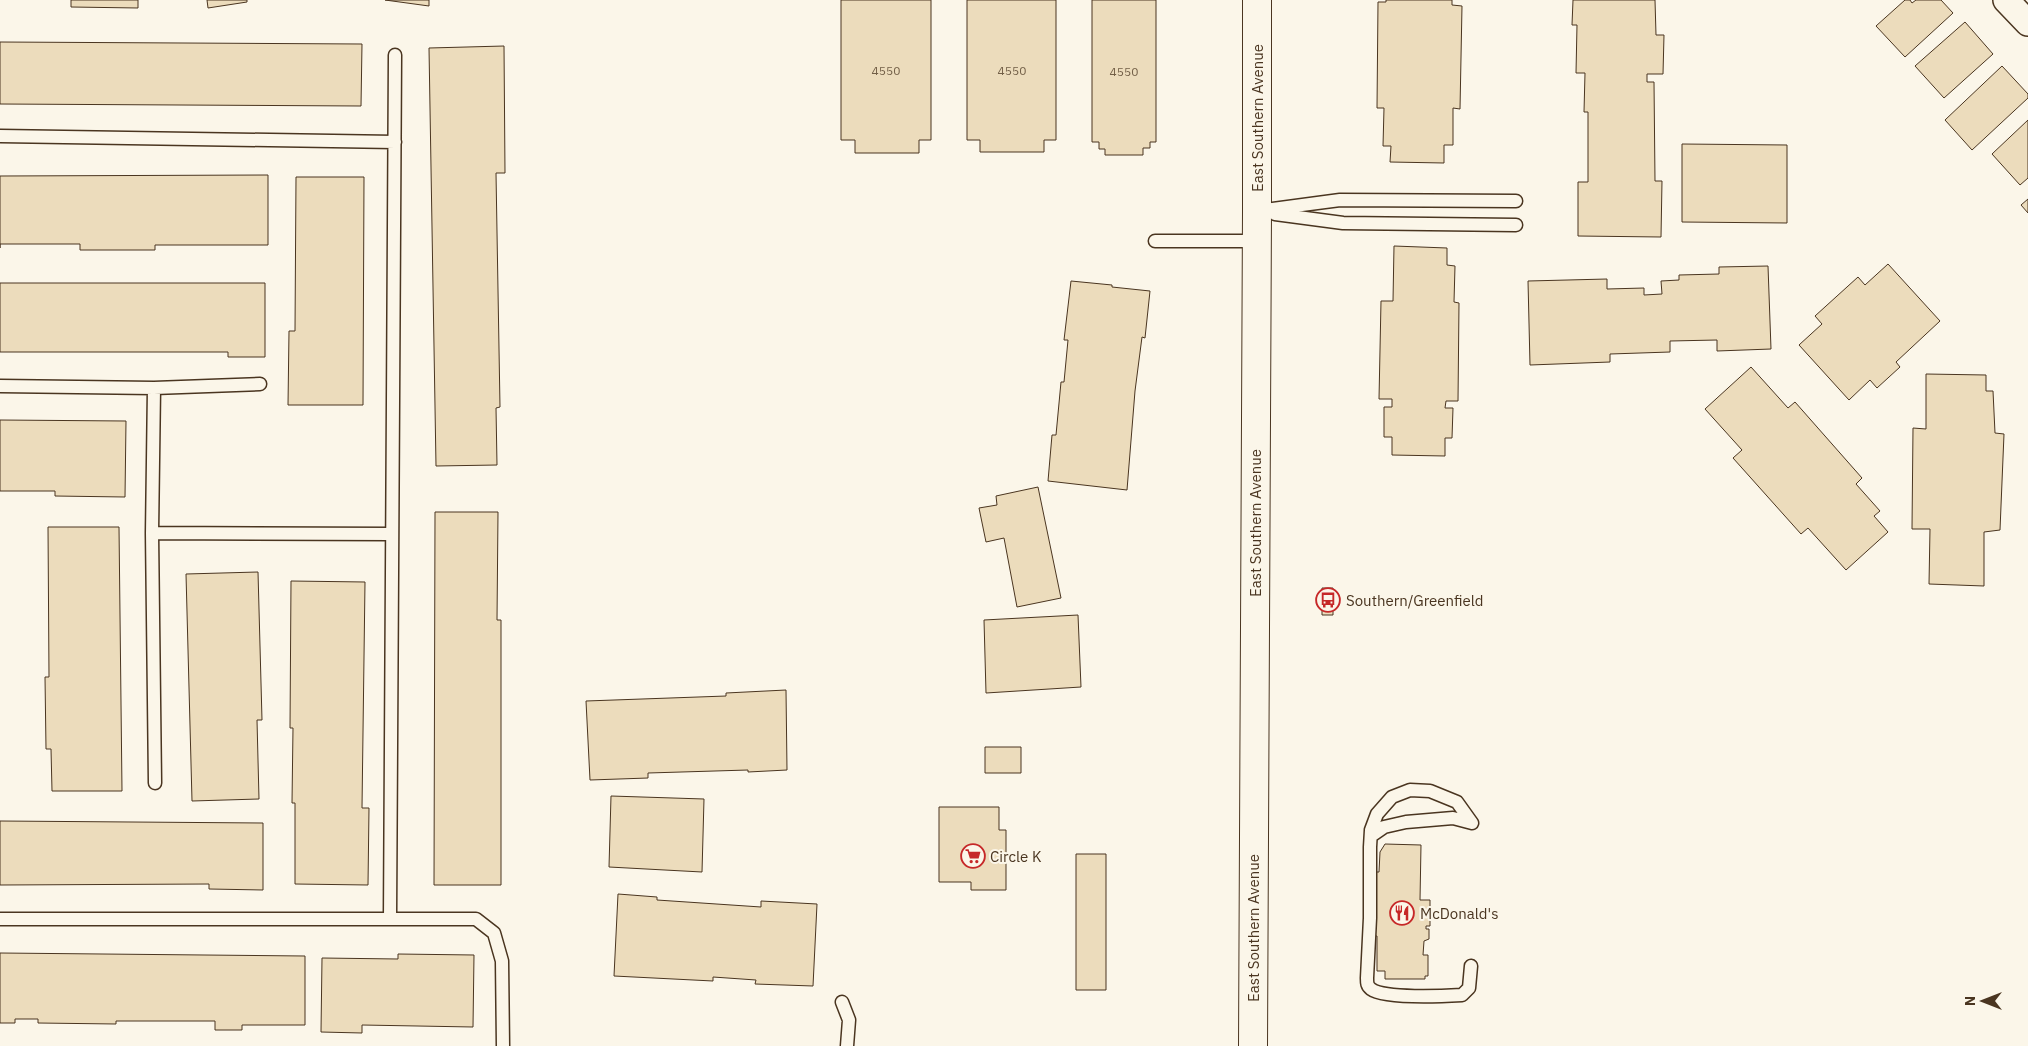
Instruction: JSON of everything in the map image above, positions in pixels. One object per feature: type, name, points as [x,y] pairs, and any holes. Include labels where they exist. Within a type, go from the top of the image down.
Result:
[{"type":"main road","name":"East Southern Avenue","points":[[1253,1046],[1257,0]]},
{"type":"street","points":[[2006,0],[2028,23]]},
{"type":"lane","points":[[390,919],[395,55]]},
{"type":"lane","points":[[0,136],[395,142]]},
{"type":"lane","points":[[1257,211],[1340,200],[1516,201]]},
{"type":"lane","points":[[1257,211],[1343,223],[1516,225]]},
{"type":"lane","points":[[1155,241],[1257,242]]},
{"type":"lane","points":[[0,386],[154,388],[260,384]]},
{"type":"lane","points":[[154,388],[152,533],[155,783]]},
{"type":"lane","points":[[152,533],[392,534]]},
{"type":"lane","points":[[1371,836],[1384,827],[1406,822],[1453,818],[1472,823],[1457,802],[1430,791],[1410,790],[1392,797],[1377,814],[1371,836],[1370,918],[1366,978],[1368,985],[1373,990],[1392,995],[1462,995],[1469,988],[1471,966]]},
{"type":"lane","points":[[0,919],[476,919],[494,933],[502,961],[502,1046]]},
{"type":"lane","points":[[842,1002],[849,1020],[847,1046]]},
{"type":"building","points":[[71,0],[138,0],[138,8],[71,7]]},
{"type":"building","points":[[207,0],[247,0],[247,2],[208,8]]},
{"type":"building","points":[[385,0],[429,0],[429,6]]},
{"type":"building","points":[[841,0],[931,0],[931,140],[919,140],[919,153],[855,153],[855,140],[841,140]]},
{"type":"building","points":[[967,0],[1056,0],[1056,140],[1044,140],[1044,152],[980,152],[980,140],[967,140]]},
{"type":"building","points":[[1092,0],[1156,0],[1156,142],[1150,142],[1150,148],[1143,148],[1143,155],[1105,155],[1105,149],[1099,149],[1099,142],[1092,142]]},
{"type":"building","points":[[1386,0],[1452,0],[1452,5],[1462,6],[1460,109],[1453,108],[1453,145],[1444,145],[1444,163],[1390,162],[1391,146],[1383,146],[1384,108],[1377,108],[1378,2],[1386,2]]},
{"type":"building","points":[[1573,0],[1655,0],[1656,35],[1664,35],[1663,74],[1647,74],[1647,82],[1654,82],[1655,181],[1662,181],[1661,237],[1578,236],[1578,182],[1588,182],[1588,112],[1584,112],[1585,73],[1576,73],[1577,25],[1572,25]]},
{"type":"building","points":[[1905,0],[1910,0],[1912,3],[1916,0],[1941,0],[1953,13],[1905,57],[1876,26]]},
{"type":"building","points":[[1965,22],[1993,54],[1944,98],[1915,66]]},
{"type":"building","points":[[0,42],[362,44],[361,106],[0,104]]},
{"type":"building","points":[[504,46],[505,173],[496,173],[500,407],[496,408],[497,465],[436,466],[429,48]]},
{"type":"building","points":[[2002,66],[2028,94],[2028,98],[1972,150],[1945,120]]},
{"type":"building","points":[[2028,120],[2028,178],[2020,185],[1992,154]]},
{"type":"building","points":[[1682,144],[1787,145],[1787,223],[1682,222]]},
{"type":"building","points":[[268,175],[268,245],[155,245],[155,250],[80,250],[80,244],[0,244],[0,176]]},
{"type":"building","points":[[296,177],[364,177],[363,405],[288,405],[289,331],[295,331]]},
{"type":"building","points":[[2028,199],[2028,213],[2021,205]]},
{"type":"building","points":[[1394,246],[1447,248],[1447,265],[1455,266],[1454,302],[1459,303],[1458,401],[1446,401],[1445,408],[1453,408],[1452,438],[1445,438],[1445,456],[1392,455],[1392,437],[1384,437],[1384,407],[1392,407],[1392,399],[1379,399],[1381,301],[1393,301]]},
{"type":"building","points":[[1888,264],[1940,321],[1896,362],[1900,367],[1877,388],[1870,380],[1849,400],[1799,345],[1822,324],[1815,316],[1858,277],[1865,285]]},
{"type":"building","points":[[1768,266],[1771,349],[1717,351],[1717,340],[1670,341],[1670,352],[1610,354],[1610,362],[1530,365],[1528,281],[1607,279],[1607,289],[1644,288],[1644,295],[1662,294],[1661,281],[1679,280],[1679,275],[1719,274],[1719,267]]},
{"type":"building","points":[[1071,281],[1150,291],[1145,338],[1142,337],[1135,391],[1127,490],[1048,481],[1052,435],[1056,435],[1061,382],[1064,382],[1068,340],[1064,340]]},
{"type":"building","points":[[0,283],[265,283],[265,357],[228,357],[228,352],[0,352]]},
{"type":"building","points":[[1751,367],[1788,408],[1795,402],[1862,478],[1856,484],[1880,511],[1874,516],[1888,532],[1846,570],[1808,528],[1801,534],[1733,458],[1742,450],[1705,409]]},
{"type":"building","points":[[1926,374],[1986,375],[1986,391],[1993,391],[1995,433],[2004,434],[2000,530],[1984,532],[1984,586],[1929,584],[1930,529],[1912,529],[1913,428],[1926,429]]},
{"type":"building","points":[[0,420],[126,421],[125,497],[55,496],[55,491],[0,491]]},
{"type":"building","points":[[1038,487],[1061,598],[1017,607],[1004,538],[986,542],[979,508],[997,505],[996,496]]},
{"type":"building","points":[[435,512],[498,512],[497,620],[501,620],[501,885],[434,885]]},
{"type":"building","points":[[48,527],[119,527],[122,791],[52,791],[51,749],[46,749],[45,677],[49,677]]},
{"type":"building","points":[[258,572],[262,720],[257,720],[259,799],[192,801],[186,574]]},
{"type":"building","points":[[291,581],[365,582],[362,808],[369,808],[368,885],[295,884],[295,803],[292,803],[293,728],[290,728]]},
{"type":"building","points":[[1322,588],[1333,588],[1333,615],[1322,615]]},
{"type":"building","points":[[1078,615],[1081,687],[986,693],[984,620]]},
{"type":"building","points":[[786,690],[787,770],[648,773],[648,778],[590,780],[586,701],[726,696],[726,693]]},
{"type":"building","points":[[985,747],[1021,747],[1021,773],[985,773]]},
{"type":"building","points":[[611,796],[704,799],[702,872],[609,867]]},
{"type":"building","name":"Circle K","points":[[939,807],[999,807],[999,830],[1006,830],[1006,890],[971,890],[971,882],[939,882]]},
{"type":"building","points":[[0,821],[263,823],[263,890],[209,889],[209,884],[0,885]]},
{"type":"building","name":"McDonald's","points":[[1385,844],[1421,845],[1420,900],[1430,900],[1430,926],[1426,926],[1426,929],[1429,929],[1429,939],[1424,941],[1423,955],[1428,955],[1428,976],[1425,976],[1425,979],[1385,979],[1385,971],[1377,971],[1377,936],[1373,936],[1374,872],[1379,872],[1380,852]]},
{"type":"building","name":"Circle K","points":[[1076,854],[1106,854],[1106,990],[1076,990]]},
{"type":"building","points":[[618,894],[657,897],[657,900],[761,907],[761,901],[817,904],[813,986],[755,984],[756,980],[713,977],[713,981],[614,976]]},
{"type":"building","points":[[0,953],[305,956],[305,1025],[242,1025],[242,1030],[215,1030],[215,1021],[116,1021],[116,1024],[38,1023],[38,1019],[15,1019],[15,1023],[0,1023]]},
{"type":"building","points":[[398,954],[474,955],[473,1027],[362,1025],[362,1033],[321,1032],[322,958],[398,959]]},
{"type":"place","name":"Southern/Greenfield","points":[[1328,600]]},
{"type":"place","name":"Circle K","points":[[973,856]]},
{"type":"place","name":"McDonald's","points":[[1402,913]]}]
